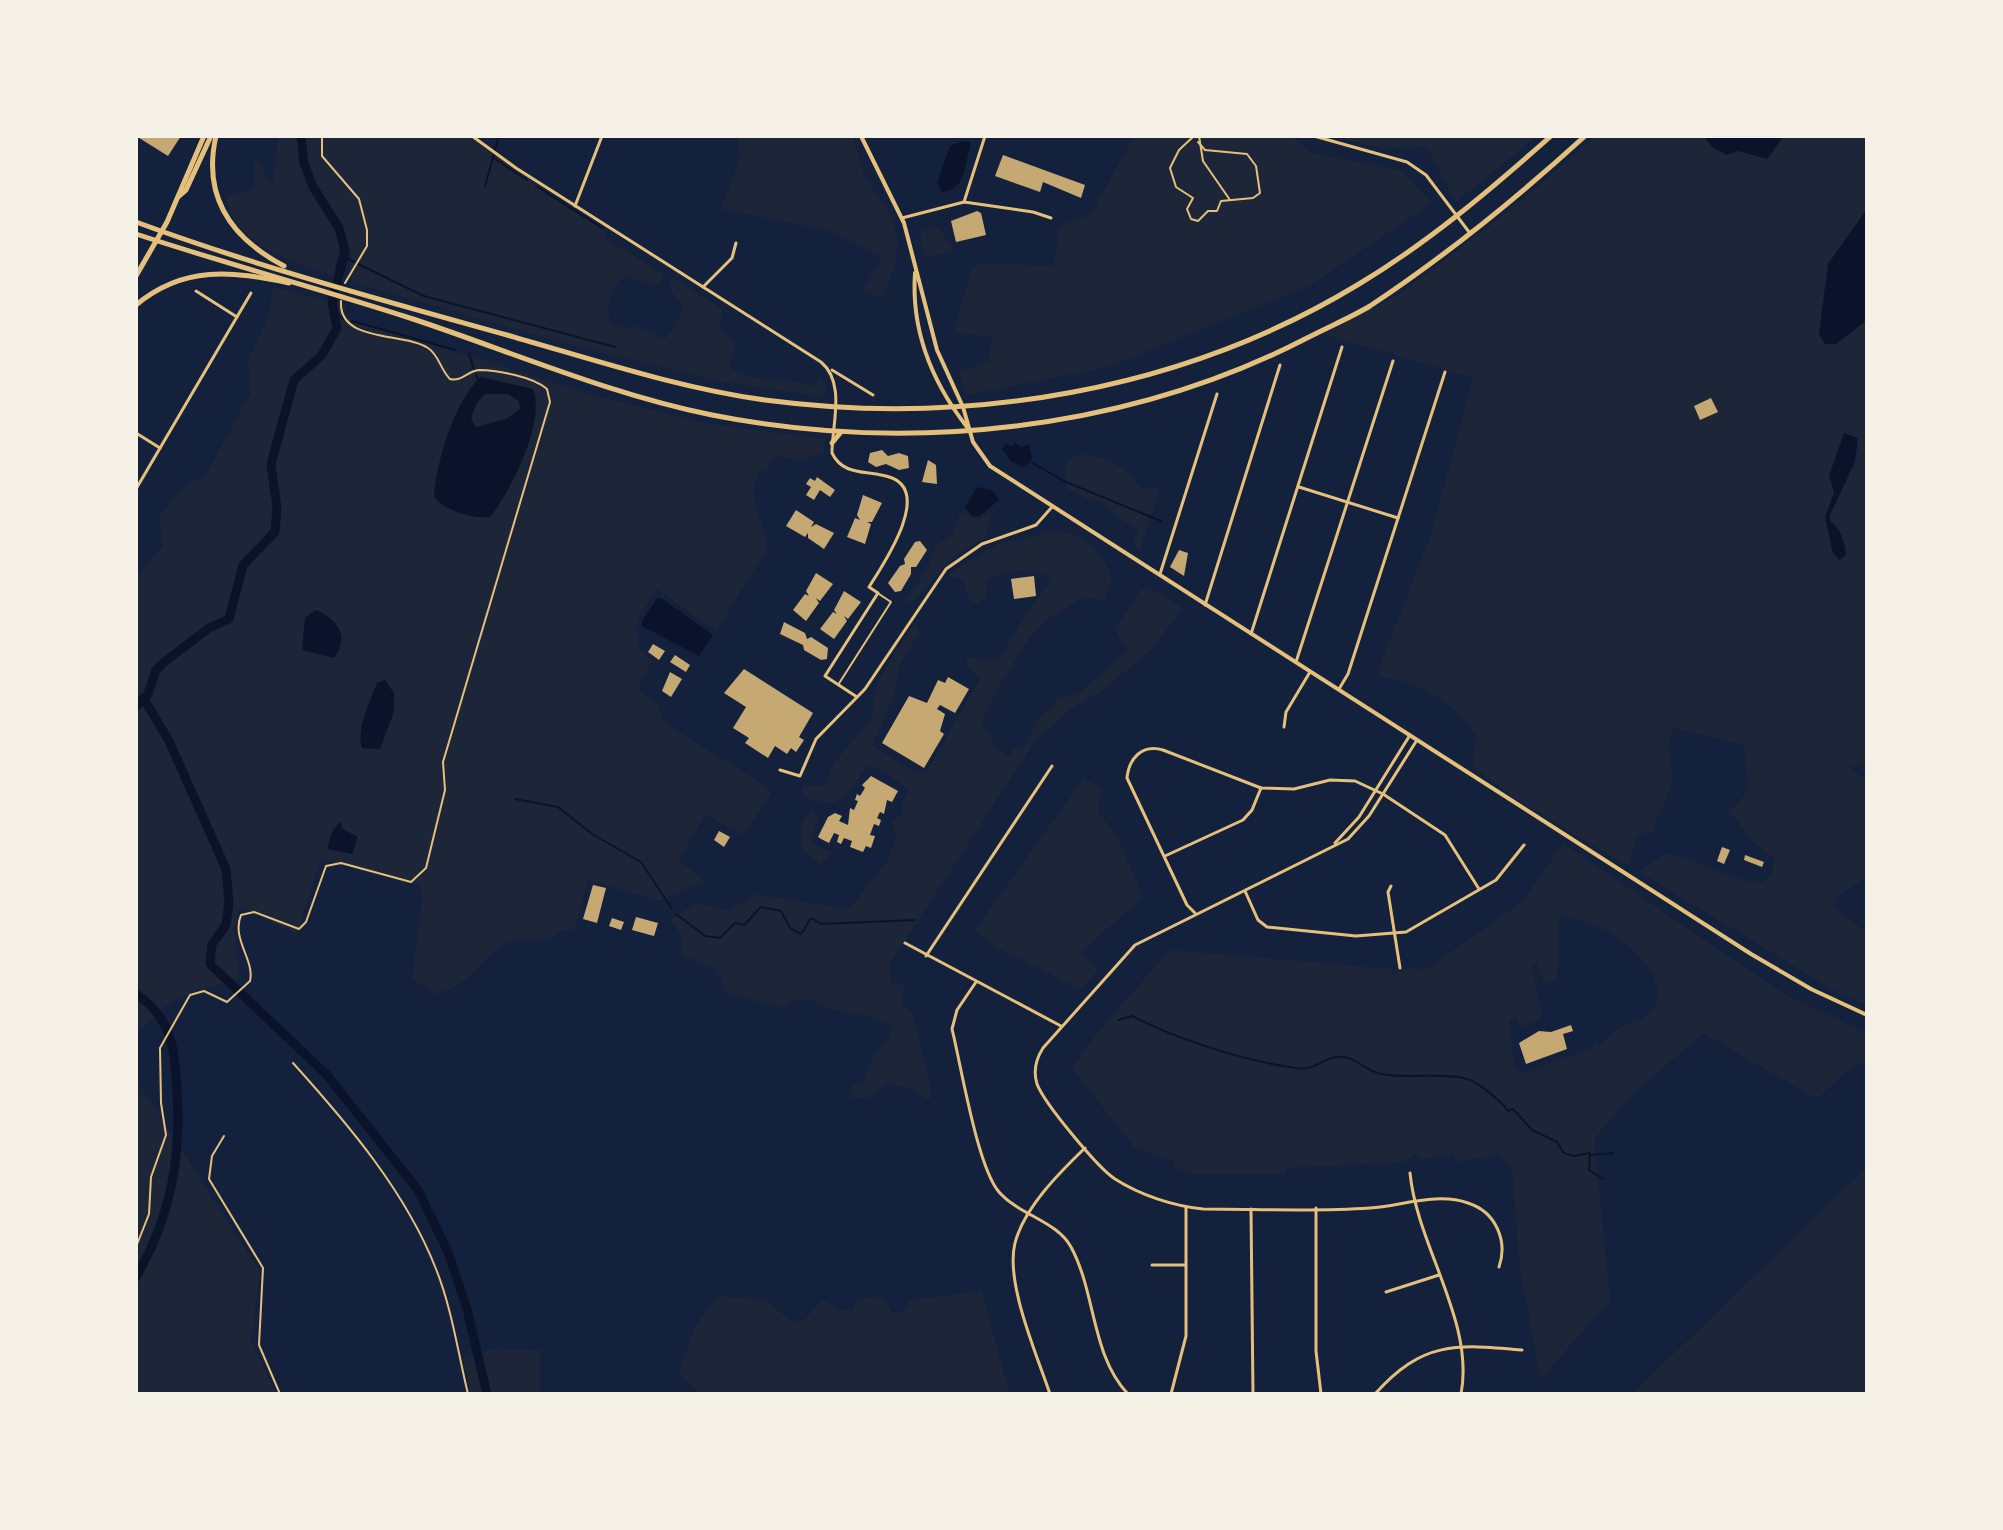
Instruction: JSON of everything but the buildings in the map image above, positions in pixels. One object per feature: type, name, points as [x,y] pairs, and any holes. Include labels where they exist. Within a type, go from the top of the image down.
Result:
[{"type":"main road","points":[[136,276],[167,222],[179,187],[204,136]]},
{"type":"main road","points":[[178,197],[186,190],[214,136]]},
{"type":"main road","points":[[214,136],[211,172],[215,196],[225,217],[250,246],[295,272]]},
{"type":"main road","points":[[136,222],[350,289],[682,383],[766,400],[835,406],[952,408],[1070,393],[1168,368],[1231,346],[1358,285],[1457,217],[1551,136]]},
{"type":"main road","points":[[136,235],[321,289],[676,407],[796,428],[843,432],[906,434],[968,430],[1100,411],[1240,369],[1360,311],[1471,235],[1585,136]]},
{"type":"main road","points":[[136,305],[167,284],[209,272],[242,272],[321,289]]},
{"type":"main road","points":[[832,443],[843,432]]},
{"type":"street","points":[[472,136],[575,206],[873,395]]},
{"type":"street","points":[[575,206],[602,136]]},
{"type":"street","points":[[861,136],[902,218],[937,350],[963,407],[977,451],[990,466],[1751,954],[1811,989],[1867,1015]]},
{"type":"street","points":[[964,202],[985,136]]},
{"type":"street","points":[[1314,136],[1407,162],[1426,175],[1471,235]]},
{"type":"street","points":[[902,218],[964,202],[1022,210],[1051,218]]},
{"type":"street","points":[[703,287],[732,258],[736,243]]},
{"type":"street","points":[[916,266],[913,300],[919,334],[952,408],[968,430]]},
{"type":"street","points":[[196,291],[237,317]]},
{"type":"street","points":[[136,489],[251,293]]},
{"type":"street","points":[[1251,634],[1342,347]]},
{"type":"street","points":[[1296,662],[1393,361]]},
{"type":"street","points":[[1205,605],[1280,365]]},
{"type":"street","points":[[827,367],[834,380],[832,453],[841,466],[892,478],[905,493],[905,515],[899,536],[869,587],[878,593],[825,676],[857,697]]},
{"type":"street","points":[[1339,689],[1348,674],[1445,372]]},
{"type":"street","points":[[1159,576],[1217,394]]},
{"type":"street","points":[[136,433],[160,448]]},
{"type":"street","points":[[1298,487],[1398,518]]},
{"type":"street","points":[[780,770],[800,776],[816,739],[857,697],[946,569],[982,544],[1036,525],[1052,507]]},
{"type":"street","points":[[1284,727],[1286,712],[1310,672]]},
{"type":"street","points":[[1333,846],[1359,817],[1410,734]]},
{"type":"street","points":[[1417,739],[1355,834],[1135,945],[1040,1053],[1036,1078],[1045,1098],[1085,1148],[1119,1182],[1186,1207],[1371,1208],[1449,1199],[1477,1206],[1492,1219],[1502,1240],[1499,1267]]},
{"type":"street","points":[[1195,913],[1187,905],[1127,778],[1129,764],[1137,754],[1155,748],[1261,788],[1303,788],[1343,779],[1376,790],[1445,835],[1479,889]]},
{"type":"street","points":[[926,956],[1052,766]]},
{"type":"street","points":[[1165,856],[1243,820],[1252,810],[1261,788]]},
{"type":"street","points":[[1245,890],[1258,920],[1267,927],[1356,936],[1394,935],[1430,921],[1501,875],[1524,845]]},
{"type":"street","points":[[1391,886],[1388,892],[1400,968]]},
{"type":"street","points":[[905,943],[1061,1026]]},
{"type":"street","points":[[976,982],[952,1022],[964,1079],[993,1182],[1006,1199],[1056,1231],[1071,1246],[1110,1368],[1128,1394]]},
{"type":"street","points":[[1050,1394],[1013,1267],[1015,1242],[1029,1215],[1063,1169],[1085,1148]]},
{"type":"street","points":[[1410,1173],[1413,1203],[1462,1345],[1464,1372],[1461,1394]]},
{"type":"street","points":[[1171,1394],[1186,1336],[1186,1207]]},
{"type":"street","points":[[1316,1208],[1316,1351],[1321,1394]]},
{"type":"street","points":[[1251,1209],[1253,1394]]},
{"type":"street","points":[[1152,1265],[1185,1265]]},
{"type":"street","points":[[1386,1292],[1439,1275]]},
{"type":"street","points":[[1375,1394],[1415,1358],[1462,1345],[1522,1350]]},
{"type":"lane","points":[[838,685],[891,602],[878,593]]},
{"type":"lane","points":[[293,1063],[359,1139],[423,1241],[446,1300],[468,1394]]},
{"type":"lane","points":[[224,1136],[212,1156],[209,1179],[263,1268],[257,1334],[280,1394]]},
{"type":"path","points":[[322,136],[322,156],[359,199],[368,238],[353,269]]},
{"type":"path","points":[[1198,142],[1205,150],[1245,153],[1256,166],[1260,193],[1253,198],[1221,201],[1217,211],[1208,211],[1202,220],[1189,217],[1187,209],[1193,198],[1176,187],[1170,168],[1179,150],[1196,136],[1203,161],[1231,200]]},
{"type":"path","points":[[136,1247],[149,1214],[151,1177],[166,1135],[159,1052],[184,1002],[197,991],[219,1001],[231,1000],[252,976],[240,939],[241,915],[254,912],[299,929],[306,922],[326,866],[341,863],[411,882],[426,868],[446,783],[443,762],[550,402],[547,389],[532,381],[480,370],[458,380],[450,379],[428,348],[355,329],[339,305]]},
{"type":"shaded area","points":[[279,136],[468,136],[606,232],[604,238],[664,274],[657,286],[625,276],[610,297],[610,323],[626,329],[634,326],[665,339],[675,328],[684,307],[669,288],[673,278],[723,310],[720,326],[735,343],[729,367],[751,377],[791,381],[812,387],[821,379],[827,387],[824,397],[713,380],[556,341],[352,282],[349,269],[352,251],[339,246],[334,276],[285,258],[240,228],[226,198],[255,187],[255,154],[273,183]]},
{"type":"shaded area","points":[[738,136],[852,136],[865,177],[890,215],[898,239],[895,264],[882,299],[863,290],[882,257],[828,230],[721,209],[740,159]]},
{"type":"shaded area","points":[[1134,136],[1292,136],[1310,153],[1402,171],[1432,203],[1310,285],[1109,367],[967,395],[959,372],[988,361],[992,337],[954,332],[971,270],[979,263],[1052,266],[1061,227],[1089,218]]},
{"type":"shaded area","points":[[1331,136],[1537,136],[1456,202],[1426,146],[1385,149]]},
{"type":"shaded area","points":[[1596,136],[1867,136],[1867,764],[1848,766],[1867,781],[1867,877],[1839,895],[1834,907],[1867,933],[1867,1005],[1840,994],[1638,871],[1668,853],[1752,883],[1763,882],[1772,872],[1775,859],[1749,839],[1735,817],[1728,813],[1749,790],[1744,745],[1674,728],[1668,743],[1673,781],[1652,832],[1638,834],[1628,864],[1624,864],[1519,801],[1472,766],[1477,736],[1447,703],[1422,688],[1380,677],[1379,668],[1431,535],[1473,378],[1323,334],[1398,295],[1508,212]]},
{"type":"shaded area","points":[[1704,136],[1783,137],[1767,159],[1738,151],[1727,155],[1712,147]]},
{"type":"shaded area","points":[[970,142],[970,147],[963,176],[956,187],[942,192],[937,183],[950,146]]},
{"type":"shaded area","points":[[1867,209],[1867,320],[1836,344],[1825,344],[1819,334],[1828,264]]},
{"type":"shaded area","points":[[938,227],[954,251],[924,257],[920,232]]},
{"type":"shaded area","points":[[273,287],[347,307],[344,317],[594,395],[593,399],[601,397],[698,422],[824,439],[824,452],[804,460],[775,456],[766,470],[758,472],[753,494],[768,548],[716,631],[657,589],[636,622],[639,649],[652,662],[637,689],[658,705],[663,722],[758,781],[771,793],[744,835],[705,815],[679,860],[704,881],[659,901],[588,880],[575,929],[561,931],[550,940],[526,939],[496,949],[468,978],[436,994],[412,979],[423,895],[418,885],[320,859],[297,934],[241,907],[234,929],[239,980],[170,1003],[136,1036],[136,577],[163,546],[159,517],[179,491],[207,473],[251,392],[248,362],[269,315]]},
{"type":"shaded area","points":[[481,377],[533,389],[536,403],[531,437],[524,455],[507,491],[490,517],[460,513],[434,497],[448,432],[472,387]],"holes":[[[485,394],[507,394],[519,401],[520,409],[506,419],[476,427],[471,418]]]},
{"type":"shaded area","points":[[1844,433],[1858,438],[1855,462],[1830,515],[1830,521],[1840,532],[1845,545],[1846,555],[1840,560],[1833,554],[1825,517],[1834,493],[1829,476]]},
{"type":"shaded area","points":[[1015,443],[1021,447],[1029,444],[1032,458],[1022,467],[1011,461],[1002,449],[1005,444],[1012,446]]},
{"type":"shaded area","points":[[1080,454],[1115,464],[1130,475],[1141,489],[1160,487],[1140,550],[1132,544],[1139,530],[1116,516],[1104,502],[1090,501],[1066,488],[1067,462]]},
{"type":"shaded area","points":[[977,487],[992,490],[999,500],[980,516],[972,516],[965,507]]},
{"type":"shaded area","points":[[961,511],[977,520],[991,512],[985,538],[955,555],[912,603],[906,601],[930,564],[936,545],[951,537]]},
{"type":"shaded area","points":[[1053,531],[1075,536],[1092,546],[1105,562],[1112,582],[1103,601],[1085,597],[1048,618],[1031,635],[998,688],[981,724],[993,737],[992,744],[1009,757],[1014,747],[1024,747],[1037,721],[1049,711],[1057,698],[1078,694],[1128,651],[1115,630],[1140,591],[1147,586],[1183,608],[1151,650],[1100,692],[1071,709],[1035,741],[889,965],[892,984],[904,984],[902,1004],[912,1012],[932,1093],[930,1099],[924,1099],[915,1089],[887,1083],[868,1098],[849,1098],[854,1084],[862,1083],[873,1058],[890,1037],[893,1025],[817,1004],[810,999],[794,1000],[784,1008],[728,994],[715,968],[681,955],[681,935],[670,919],[698,903],[730,911],[755,894],[848,909],[853,905],[887,861],[897,837],[892,822],[903,813],[902,803],[909,790],[885,772],[867,766],[847,795],[833,803],[811,800],[803,795],[803,786],[824,786],[835,762],[872,718],[877,683],[911,628],[916,626],[920,632],[898,668],[896,690],[872,745],[917,774],[927,771],[980,679],[967,666],[967,658],[997,661],[1030,608],[1053,580],[1030,571],[1004,573],[988,579],[986,598],[977,604],[970,600],[962,578],[950,578],[949,574],[998,544]]},
{"type":"shaded area","points":[[657,598],[713,635],[699,656],[642,626]]},
{"type":"shaded area","points":[[316,610],[330,618],[339,630],[341,643],[334,658],[302,650],[305,618]]},
{"type":"shaded area","points":[[385,680],[394,693],[394,712],[380,749],[362,748],[361,732],[365,715],[377,683]]},
{"type":"shaded area","points":[[1084,778],[1101,788],[1098,811],[1118,838],[1143,897],[1081,952],[1098,970],[1081,989],[994,946],[975,930]]},
{"type":"shaded area","points":[[813,810],[819,816],[811,836],[813,844],[832,852],[821,864],[803,850],[802,844],[803,823]]},
{"type":"shaded area","points":[[340,821],[343,829],[358,837],[352,854],[327,849],[332,832]]},
{"type":"shaded area","points":[[1563,844],[1786,995],[1867,1034],[1867,1060],[1841,1076],[1817,1099],[1703,1033],[1630,1097],[1594,1139],[1610,1300],[1541,1379],[1520,1270],[1512,1167],[1498,1155],[1455,1162],[1455,1154],[1422,1159],[1414,1153],[1413,1158],[1404,1159],[1404,1162],[1286,1168],[1285,1174],[1193,1174],[1174,1168],[1175,1162],[1134,1147],[1072,1068],[1115,1013],[1121,1014],[1117,1010],[1170,950],[1392,969],[1392,975],[1414,966],[1414,970],[1430,967],[1523,901]],"holes":[[[1564,915],[1606,930],[1628,945],[1649,968],[1658,994],[1655,1006],[1645,1017],[1616,1030],[1598,1046],[1596,1039],[1595,1047],[1527,1072],[1514,1068],[1509,1020],[1515,1017],[1521,1027],[1542,1017],[1532,968],[1536,962],[1545,985],[1557,979],[1559,921]]]},
{"type":"shaded area","points":[[136,1079],[260,1272],[251,1342],[276,1394],[136,1394]]},
{"type":"shaded area","points":[[1867,1167],[1867,1394],[1632,1394]]},
{"type":"shaded area","points":[[982,1291],[1009,1394],[701,1394],[678,1373],[696,1325],[718,1296],[765,1300],[791,1321],[803,1321],[823,1300],[844,1311],[853,1310],[857,1300],[872,1297],[886,1301],[893,1314],[906,1310],[910,1300]]},
{"type":"shaded area","points":[[493,1349],[540,1350],[540,1394],[471,1394],[463,1359]]},
{"type":"waterway","points":[[136,706],[148,694],[156,670],[163,663],[209,628],[229,619],[243,565],[275,532],[277,508],[271,464],[294,380],[322,355],[337,328],[332,302],[345,251],[339,228],[313,187],[304,163],[301,136]]},
{"type":"waterway","points":[[485,186],[499,136]]},
{"type":"waterway","points":[[492,157],[527,180]]},
{"type":"waterway","points":[[536,186],[602,228]]},
{"type":"waterway","points":[[344,257],[424,296],[615,347]]},
{"type":"waterway","points":[[334,312],[344,319]]},
{"type":"waterway","points":[[352,321],[455,350]]},
{"type":"waterway","points":[[469,354],[474,369]]},
{"type":"waterway","points":[[476,375],[478,379]]},
{"type":"waterway","points":[[1029,461],[1066,482],[1161,521]]},
{"type":"waterway","points":[[144,699],[169,741],[226,869],[229,902],[226,925],[212,944],[210,964],[327,1075],[418,1190],[448,1252],[467,1309],[487,1394]]},
{"type":"waterway","points":[[515,799],[558,807],[592,834],[641,862],[672,909]]},
{"type":"waterway","points":[[676,914],[705,936],[720,938],[735,923],[744,925],[761,907],[781,911],[791,929],[801,934],[811,918],[821,924],[915,920]]},
{"type":"waterway","points":[[136,994],[158,1014],[170,1037],[178,1117],[175,1164],[165,1210],[136,1277]]},
{"type":"waterway","points":[[1118,1020],[1132,1016],[1212,1048],[1276,1065],[1307,1068],[1342,1057],[1381,1074],[1467,1079],[1489,1092],[1508,1111],[1513,1109],[1532,1130],[1557,1142],[1564,1153],[1574,1156],[1590,1153],[1589,1170],[1603,1179]]},
{"type":"waterway","points":[[1591,1155],[1613,1153]]}]
